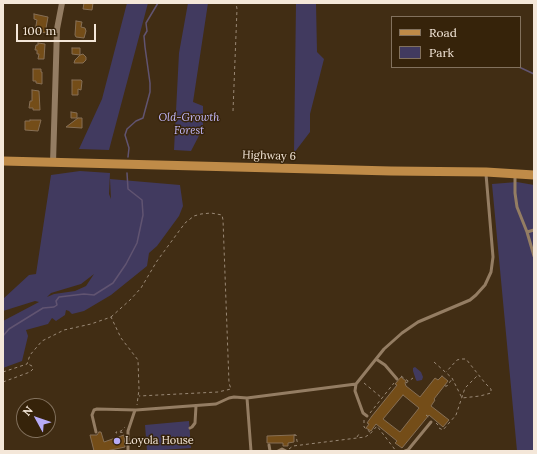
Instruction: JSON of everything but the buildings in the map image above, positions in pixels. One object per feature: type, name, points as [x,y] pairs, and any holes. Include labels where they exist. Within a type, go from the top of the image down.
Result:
[{"type":"main road","name":"Highway 6","points":[[3,161],[486,172],[534,175]]},
{"type":"street","points":[[53,163],[57,29],[62,3]]},
{"type":"lane","points":[[367,416],[363,413],[355,391],[356,384],[392,340],[418,322],[470,300],[481,290],[491,272],[493,258],[486,172]]},
{"type":"lane","points":[[515,174],[516,203],[534,256]]},
{"type":"lane","points":[[527,232],[534,230]]},
{"type":"lane","points":[[376,359],[385,365],[398,379]]},
{"type":"lane","points":[[96,432],[92,415],[94,410],[97,409],[136,410],[196,406],[216,404],[234,397],[247,398],[356,384]]},
{"type":"lane","points":[[247,398],[250,451]]},
{"type":"lane","points":[[190,428],[195,422],[196,406]]},
{"type":"lane","points":[[128,451],[128,431],[136,410]]},
{"type":"lane","points":[[405,451],[408,450],[431,422]]},
{"type":"lane","points":[[269,445],[270,451]]},
{"type":"lane","points":[[278,451],[282,449],[286,451]]},
{"type":"path","points":[[233,111],[236,3]]},
{"type":"path","points":[[27,364],[30,355],[42,341],[64,330],[91,324],[112,317],[141,288],[154,265],[185,223],[194,216],[211,213],[222,215],[229,383],[231,389],[218,392],[139,396]]},
{"type":"path","points":[[112,317],[121,338],[138,360],[139,396],[136,410]]},
{"type":"path","points":[[446,372],[457,360],[467,360],[491,389],[491,393],[462,398]]},
{"type":"path","points":[[434,362],[453,379],[462,398]]},
{"type":"path","points":[[3,372],[27,364]]},
{"type":"path","points":[[3,382],[30,372],[33,369],[27,364]]},
{"type":"path","points":[[426,415],[438,425],[438,428],[443,430],[456,415],[465,388],[478,375]]},
{"type":"path","points":[[370,412],[401,376],[408,381]]},
{"type":"path","points":[[406,384],[413,378]]},
{"type":"path","points":[[445,386],[447,386],[453,379]]},
{"type":"path","points":[[364,383],[382,398]]},
{"type":"path","points":[[363,413],[364,427],[371,433]]},
{"type":"path","points":[[286,451],[293,446],[368,436],[377,426],[396,451]]},
{"type":"path","points":[[122,433],[116,432],[121,431],[124,427]]},
{"type":"path","points":[[356,438],[359,434]]},
{"type":"path","points":[[294,435],[296,435],[297,441],[300,445]]},
{"type":"green space","points":[[127,3],[148,3],[109,150],[79,149],[102,99]]},
{"type":"green space","name":"Old-Growth Forest","points":[[188,3],[208,3],[193,102],[203,106],[203,128],[191,151],[174,150],[179,53]]},
{"type":"green space","points":[[296,3],[316,3],[317,52],[324,59],[310,114],[310,132],[294,153]]},
{"type":"green space","points":[[80,171],[110,173],[109,194],[111,199],[110,179],[180,185],[183,206],[179,216],[157,246],[149,253],[147,266],[111,295],[84,311],[72,314],[66,310],[65,315],[56,321],[52,318],[48,324],[26,330],[28,336],[22,361],[3,368],[3,321],[39,302],[35,301],[3,311],[3,299],[29,275],[36,274],[51,175]],"holes":[[[94,274],[86,286],[75,291],[54,294],[47,297],[51,293],[81,284]]]},
{"type":"green space","points":[[517,182],[534,185],[534,451],[517,451],[492,184]]},
{"type":"green space","points":[[415,367],[421,372],[423,377],[422,380],[416,380],[413,371],[413,368]]},
{"type":"green space","points":[[189,421],[191,448],[147,451],[145,425]]},
{"type":"waterway","points":[[128,157],[129,148],[125,135],[127,129],[136,121],[143,118],[150,92],[144,36],[147,31],[146,23],[158,3]]},
{"type":"waterway","points":[[521,68],[534,74]]},
{"type":"waterway","points":[[3,336],[9,329],[43,308],[54,307],[57,305],[56,301],[59,297],[84,294],[94,295],[113,283],[126,264],[137,243],[143,215],[142,200],[128,189],[127,173]]},
{"type":"place","name":"Loyola House","points":[[117,441]]}]
